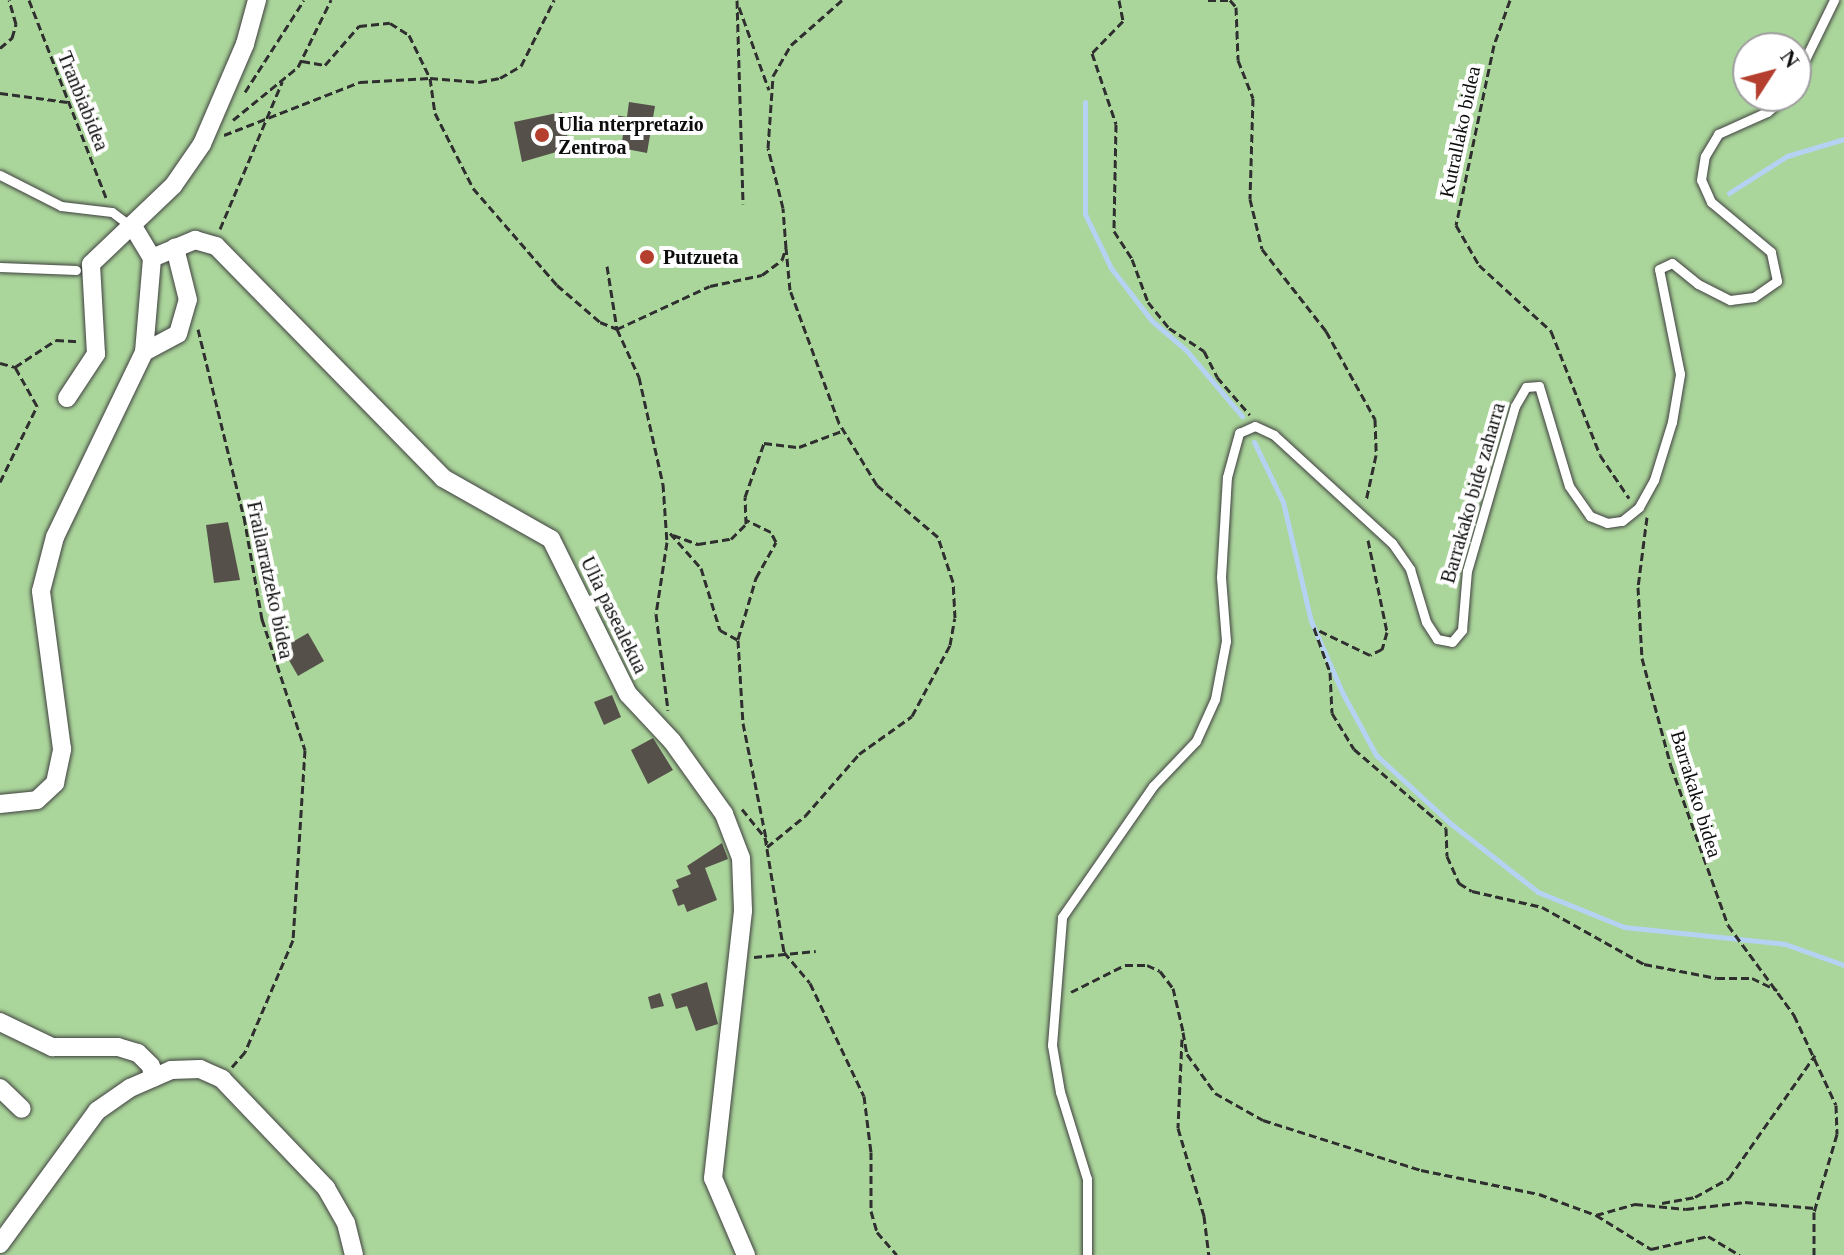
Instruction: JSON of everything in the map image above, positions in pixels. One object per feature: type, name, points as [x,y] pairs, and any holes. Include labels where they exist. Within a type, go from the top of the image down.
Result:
[{"type":"street","points":[[67,398],[96,354],[91,264],[134,228],[173,186],[202,144],[245,44],[257,0]]},
{"type":"street","points":[[0,804],[37,800],[55,783],[62,749],[41,591],[55,537],[144,352],[152,258],[134,228]]},
{"type":"street","points":[[152,258],[195,240]]},
{"type":"street","name":"Ulia pasealekua","points":[[195,240],[216,246],[244,269],[443,478],[551,539],[628,694],[672,741],[724,814],[741,858],[738,959],[713,1178],[746,1255]]},
{"type":"street","points":[[144,352],[178,334],[188,300],[175,248]]},
{"type":"street","points":[[0,1022],[52,1047],[118,1047],[138,1053],[151,1066],[153,1078]]},
{"type":"street","points":[[0,1244],[97,1111],[171,1070],[200,1069],[222,1079],[326,1188],[346,1223],[354,1255]]},
{"type":"street","points":[[0,1088],[22,1109]]},
{"type":"lane","points":[[1812,45],[1834,0]]},
{"type":"lane","points":[[1639,507],[1667,436],[1680,374],[1659,269],[1672,263],[1698,284],[1730,300],[1754,297],[1777,281],[1771,252],[1711,202],[1701,180],[1705,156],[1718,134],[1767,112]]},
{"type":"lane","points":[[0,175],[61,206],[112,212],[134,228]]},
{"type":"lane","points":[[0,267],[76,270]]},
{"type":"lane","name":"Barrakako bide zaharra","points":[[1255,426],[1274,435],[1392,543],[1410,569],[1437,639],[1452,642],[1462,630],[1467,571],[1515,406],[1526,387],[1539,386],[1569,486],[1590,516],[1607,523],[1622,521],[1639,507]]},
{"type":"lane","points":[[1087,1255],[1087,1179],[1060,1092],[1052,1045],[1062,917],[1153,786],[1196,741],[1215,699],[1226,641],[1221,577],[1227,477],[1235,441],[1255,426]]},
{"type":"path","points":[[0,48],[12,38],[16,24],[9,0]]},
{"type":"path","name":"Tranbiabidea","points":[[29,0],[112,212]]},
{"type":"path","points":[[241,98],[304,0]]},
{"type":"path","points":[[202,144],[282,82],[302,61],[331,0]]},
{"type":"path","points":[[202,144],[360,82],[430,78],[479,82],[521,66],[554,0]]},
{"type":"path","points":[[737,0],[770,94]]},
{"type":"path","points":[[737,0],[743,204]]},
{"type":"path","points":[[767,847],[805,816],[865,748],[912,716],[950,645],[955,618],[951,570],[938,537],[877,485],[842,430],[790,290],[783,208],[768,148],[770,94],[791,45],[842,0]]},
{"type":"path","points":[[1119,0],[1123,21],[1092,53],[1116,124],[1114,231],[1148,302],[1169,328],[1204,351],[1255,426]]},
{"type":"path","points":[[1208,0],[1229,0]]},
{"type":"path","name":"Kutrallako bidea","points":[[1510,0],[1481,98],[1456,225],[1479,265],[1551,331]]},
{"type":"path","points":[[302,61],[325,65],[359,26],[390,23],[409,35],[430,78],[435,113],[473,188],[557,285],[600,322],[617,329],[710,286],[762,275],[776,267],[786,248]]},
{"type":"path","points":[[195,240],[218,233],[282,82]]},
{"type":"path","points":[[0,93],[67,102]]},
{"type":"path","points":[[607,266],[617,329],[639,377],[657,444],[668,532],[656,614],[672,741]]},
{"type":"path","name":"Frailarratzeko bidea","points":[[178,334],[198,329],[244,517],[268,641],[305,750],[297,916],[293,940],[245,1052],[222,1079]]},
{"type":"path","name":"Barrakako bidea","points":[[1551,331],[1600,455],[1647,514],[1648,532],[1638,587],[1642,658],[1671,766],[1728,925],[1762,967],[1815,1055],[1838,1121],[1815,1208],[1814,1255]]},
{"type":"path","points":[[15,367],[56,340],[78,341]]},
{"type":"path","points":[[0,363],[15,367],[37,406],[0,482]]},
{"type":"path","points":[[668,532],[698,544],[725,542],[742,530],[746,520],[745,497],[764,443],[799,447],[842,430]]},
{"type":"path","points":[[746,520],[771,532],[776,542],[756,578],[738,640],[743,723],[784,952],[810,983],[860,1087],[871,1152],[873,1222],[897,1255]]},
{"type":"path","points":[[668,532],[701,568],[720,630],[738,640]]},
{"type":"path","points":[[735,803],[757,826],[767,847]]},
{"type":"path","points":[[738,959],[816,951]]},
{"type":"path","points":[[1067,997],[1088,979],[1125,965],[1147,965],[1160,971],[1173,988],[1187,1054],[1215,1093],[1263,1120],[1421,1170],[1539,1194],[1596,1215],[1651,1249],[1708,1236],[1740,1255]]},
{"type":"path","points":[[1183,1032],[1178,1128],[1204,1216],[1209,1255]]},
{"type":"path","points":[[1596,1215],[1615,1207],[1695,1197],[1729,1178],[1815,1055]]},
{"type":"path","points":[[1662,1203],[1686,1209],[1745,1202],[1815,1208]]},
{"type":"green space","points":[[0,0],[1844,0],[1844,1255],[0,1255]]},
{"type":"building","points":[[629,102],[655,106],[647,153],[621,148],[623,135],[612,133],[615,115],[627,117]]},
{"type":"building","name":"Ulia nterpretazio Zentroa","points":[[562,112],[570,148],[522,162],[514,122]]},
{"type":"building","points":[[228,522],[240,580],[214,583],[206,525]]},
{"type":"building","points":[[308,633],[324,661],[298,676],[282,648]]},
{"type":"building","points":[[612,695],[621,717],[604,725],[594,702]]},
{"type":"building","points":[[653,738],[673,770],[648,784],[631,750]]},
{"type":"building","points":[[722,843],[728,859],[705,868],[717,900],[687,912],[684,904],[678,906],[672,890],[679,887],[676,880],[691,874],[687,866]]},
{"type":"building","points":[[707,982],[718,1024],[696,1031],[687,1006],[676,1009],[671,994]]},
{"type":"building","points":[[660,993],[664,1006],[651,1009],[648,997]]},
{"type":"waterway","points":[[1085,102],[1085,214],[1111,268],[1152,321],[1186,350],[1242,416]]},
{"type":"waterway","points":[[1729,193],[1787,156],[1844,139]]},
{"type":"waterway","points":[[1254,442],[1283,502],[1311,621],[1342,692],[1376,755],[1450,823],[1538,892],[1624,927],[1785,944],[1844,965]]},
{"type":"place","name":"Ulia nterpretazio Zentroa","points":[[542,135]]},
{"type":"place","name":"Putzueta","points":[[647,257]]}]
